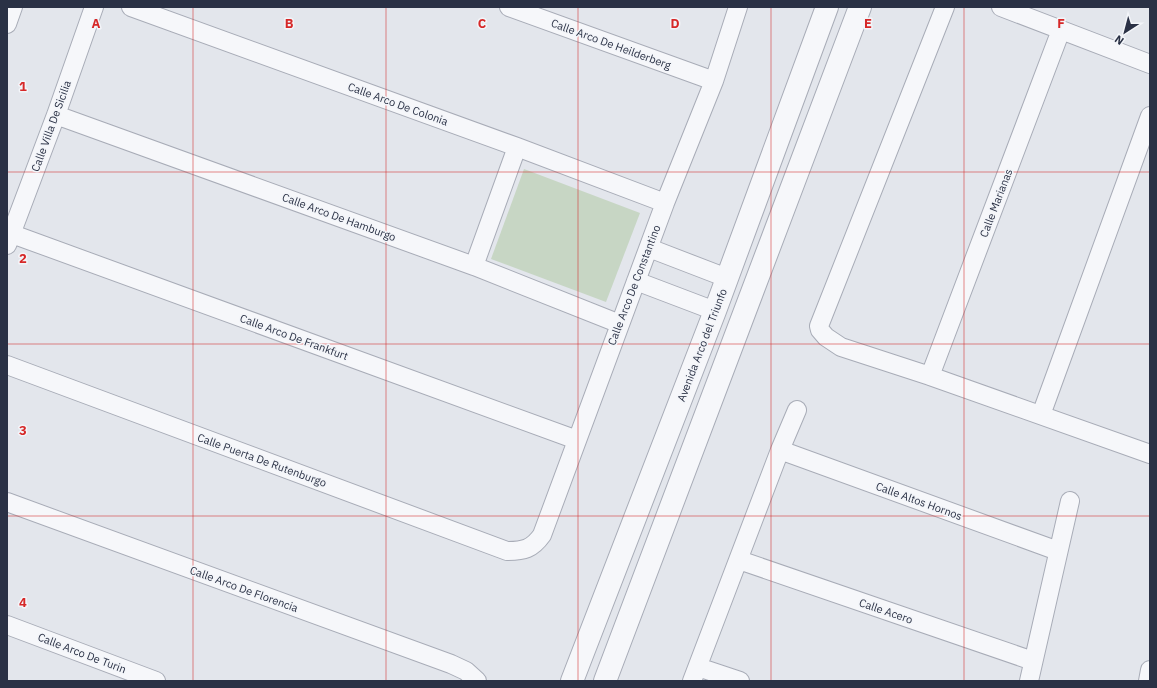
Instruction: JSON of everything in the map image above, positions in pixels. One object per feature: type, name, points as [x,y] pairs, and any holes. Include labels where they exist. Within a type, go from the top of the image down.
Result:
[{"type":"street","points":[[7,24],[13,7]]},
{"type":"street","name":"Calle Villa De Sicilia","points":[[9,239],[56,115],[94,7]]},
{"type":"street","name":"Calle Arco De Colonia","points":[[131,7],[517,147],[665,203]]},
{"type":"street","name":"Calle Arco De Heilderberg","points":[[509,7],[714,81]]},
{"type":"street","name":"Calle Arco De Constantino","points":[[518,551],[535,544],[542,535],[665,203],[714,81],[738,7]]},
{"type":"street","name":"Avenida Arco del Triunfo","points":[[572,681],[716,311],[827,7]]},
{"type":"street","points":[[605,681],[860,7]]},
{"type":"street","points":[[945,7],[819,326],[820,330],[826,337],[841,347],[930,376],[1149,452]]},
{"type":"street","points":[[1001,7],[1150,64]]},
{"type":"street","name":"Calle Marianas","points":[[930,376],[1061,30]]},
{"type":"street","name":"Calle Arco De Hamburgo","points":[[56,115],[474,266],[620,324]]},
{"type":"street","points":[[1041,415],[1150,116]]},
{"type":"street","points":[[474,266],[517,147]]},
{"type":"street","name":"Calle Arco De Frankfurt","points":[[9,239],[577,440]]},
{"type":"street","points":[[649,248],[727,278]]},
{"type":"street","points":[[636,281],[716,311]]},
{"type":"street","name":"Calle Puerta De Rutenburgo","points":[[7,365],[507,551],[518,551]]},
{"type":"street","points":[[740,681],[695,674],[780,450],[797,410]]},
{"type":"street","name":"Calle Altos Hornos","points":[[780,450],[1058,551]]},
{"type":"street","points":[[1029,681],[1070,501]]},
{"type":"street","name":"Calle Arco De Florencia","points":[[7,502],[451,664],[466,671],[477,681]]},
{"type":"street","name":"Calle Acero","points":[[739,560],[1033,661]]},
{"type":"street","name":"Calle Arco De Turin","points":[[7,625],[156,681]]},
{"type":"street","points":[[1148,681],[1150,670]]},
{"type":"green space","points":[[524,169],[640,213],[606,302],[491,259]]}]
